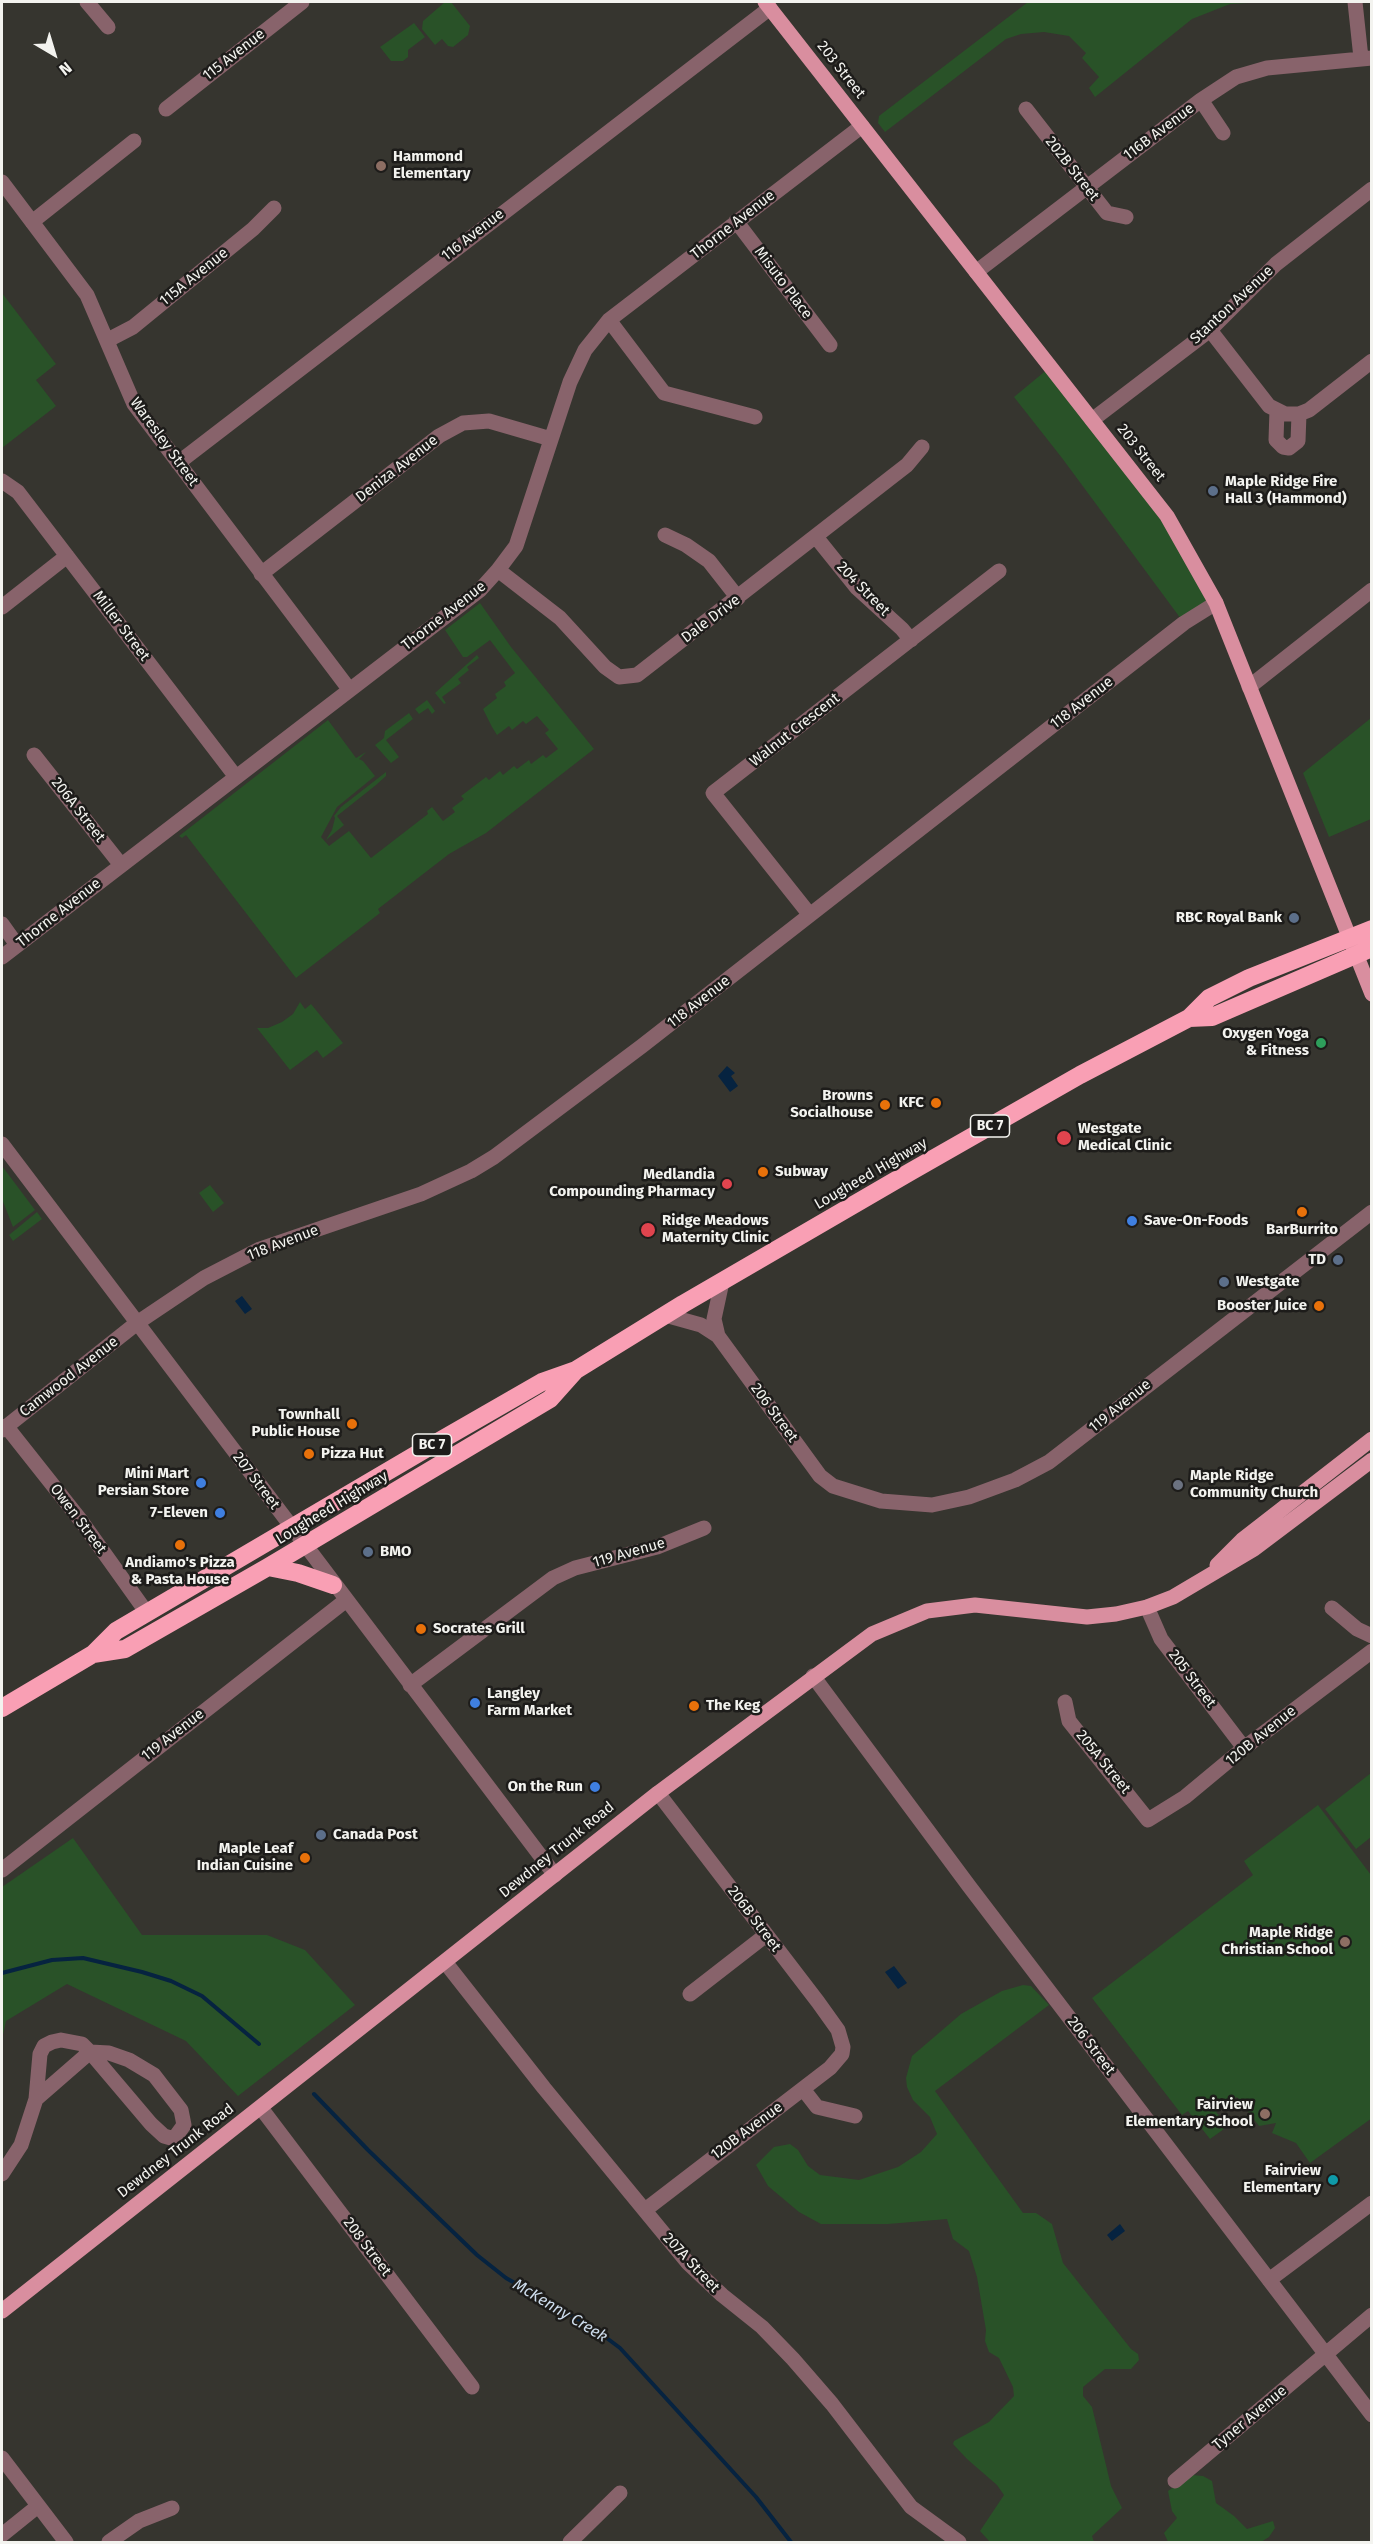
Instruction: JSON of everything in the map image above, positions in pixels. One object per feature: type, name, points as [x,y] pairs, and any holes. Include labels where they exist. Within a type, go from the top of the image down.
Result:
[{"type":"highway","name":"Lougheed Highway","points":[[2,1708],[93,1654],[116,1631],[291,1528],[542,1382],[576,1370],[665,1315],[1080,1075],[1189,1018],[1212,1017],[1358,947],[1371,929]]},
{"type":"highway","name":"Lougheed Highway","points":[[93,1654],[125,1649],[304,1546],[550,1399],[576,1370]]},
{"type":"highway","points":[[268,1567],[298,1573],[333,1585]]},
{"type":"main road","name":"203 Street","points":[[767,5],[1021,326],[1167,516],[1216,603],[1358,947],[1371,994]]},
{"type":"main road","name":"Dewdney Trunk Road","points":[[1200,1582],[1242,1540],[1371,1438]]},
{"type":"main road","name":"Dewdney Trunk Road","points":[[2,2311],[658,1793],[872,1634],[927,1611],[975,1605],[1087,1617],[1116,1614],[1147,1607],[1173,1597],[1254,1549],[1371,1460]]},
{"type":"street","points":[[87,2],[108,27]]},
{"type":"street","points":[[1355,2],[1366,58]]},
{"type":"street","name":"115 Avenue","points":[[166,109],[293,4]]},
{"type":"street","name":"116 Avenue","points":[[178,464],[767,5]]},
{"type":"street","name":"116B Avenue","points":[[976,272],[1201,100],[1236,77],[1267,68],[1366,58]]},
{"type":"street","points":[[1201,100],[1223,133]]},
{"type":"street","name":"202B Street","points":[[1026,109],[1107,213],[1126,217]]},
{"type":"street","name":"Thorne Avenue","points":[[2,957],[480,590],[516,546],[570,382],[585,350],[609,321],[861,126]]},
{"type":"street","points":[[32,222],[134,141]]},
{"type":"street","name":"Waresley Street","points":[[2,182],[87,295],[134,404],[350,689]]},
{"type":"street","name":"Stanton Avenue","points":[[1092,420],[1210,330],[1276,264],[1371,189]]},
{"type":"street","name":"115A Avenue","points":[[108,340],[133,327],[253,229],[274,208]]},
{"type":"street","name":"Misuto Place","points":[[736,221],[830,345]]},
{"type":"street","points":[[609,321],[664,393],[755,417]]},
{"type":"street","points":[[1210,330],[1269,406],[1286,414],[1299,414],[1309,410],[1371,361]]},
{"type":"street","points":[[1277,410],[1276,440],[1283,447],[1289,448],[1298,441],[1299,414]]},
{"type":"street","name":"Deniza Avenue","points":[[261,574],[439,436],[464,423],[489,422],[551,439]]},
{"type":"street","name":"Dale Drive","points":[[498,570],[560,618],[605,667],[620,677],[637,675],[907,465],[922,447]]},
{"type":"street","name":"Miller Street","points":[[2,481],[18,492],[236,777]]},
{"type":"street","points":[[665,535],[686,545],[709,561],[738,598]]},
{"type":"street","name":"204 Street","points":[[816,537],[857,588],[911,640]]},
{"type":"street","points":[[2,607],[67,556]]},
{"type":"street","name":"Walnut Crescent","points":[[810,915],[713,793],[999,571]]},
{"type":"street","points":[[1249,687],[1371,590]]},
{"type":"street","name":"118 Avenue","points":[[137,1323],[204,1278],[260,1249],[421,1194],[471,1172],[553,1115],[1185,623],[1216,603]]},
{"type":"street","name":"206A Street","points":[[34,755],[121,865]]},
{"type":"street","points":[[2,924],[17,945]]},
{"type":"street","name":"207 Street","points":[[2,1144],[345,1601],[555,1875]]},
{"type":"street","name":"119 Avenue","points":[[833,1486],[881,1500],[932,1505],[969,1497],[1031,1472],[1072,1445],[1177,1360],[1371,1212]]},
{"type":"street","points":[[718,1336],[714,1319],[722,1282]]},
{"type":"street","name":"206 Street","points":[[665,1315],[701,1325],[718,1336],[820,1476],[833,1486]]},
{"type":"street","name":"Camwood Avenue","points":[[4,1428],[137,1323]]},
{"type":"street","name":"Owen Street","points":[[4,1428],[82,1522],[147,1613]]},
{"type":"street","name":"119 Avenue","points":[[410,1686],[553,1578],[575,1568],[657,1547],[704,1528]]},
{"type":"street","name":"119 Avenue","points":[[2,1870],[345,1601]]},
{"type":"street","name":"205 Street","points":[[1147,1607],[1161,1640],[1244,1748]]},
{"type":"street","points":[[1332,1608],[1357,1629],[1371,1636]]},
{"type":"street","name":"120B Avenue","points":[[1148,1820],[1185,1797],[1244,1748],[1371,1650]]},
{"type":"street","name":"206 Street","points":[[813,1676],[962,1877],[1371,2415]]},
{"type":"street","name":"205A Street","points":[[1065,1702],[1069,1721],[1148,1820]]},
{"type":"street","name":"206B Street","points":[[658,1793],[838,2030],[843,2047]]},
{"type":"street","points":[[690,1994],[766,1935]]},
{"type":"street","name":"207A Street","points":[[445,1962],[544,2088],[703,2278],[762,2328],[811,2378],[911,2507],[959,2542]]},
{"type":"street","points":[[2,2174],[21,2145],[36,2099],[40,2054],[44,2046],[61,2040],[82,2044],[90,2052],[95,2060],[164,2136],[171,2138],[182,2131],[184,2117],[181,2110],[154,2075],[129,2060],[109,2052],[90,2052],[36,2099]]},
{"type":"street","name":"120B Avenue","points":[[645,2210],[803,2089],[837,2061],[843,2047]]},
{"type":"street","points":[[803,2089],[817,2107],[855,2116]]},
{"type":"street","name":"208 Street","points":[[261,2108],[472,2387]]},
{"type":"street","points":[[1269,2280],[1371,2203]]},
{"type":"street","name":"Tyner Avenue","points":[[1175,2481],[1371,2316]]},
{"type":"street","points":[[2,2458],[66,2542]]},
{"type":"street","points":[[570,2542],[620,2493]]},
{"type":"street","points":[[2,2535],[38,2506]]},
{"type":"street","points":[[109,2542],[139,2521],[172,2508]]},
{"type":"green space","points":[[445,2],[451,2],[470,26],[468,35],[453,47],[448,46],[442,39],[435,45],[422,29],[423,21]]},
{"type":"green space","points":[[1028,2],[1265,2],[1230,4],[1192,19],[1095,97],[1089,88],[1099,77],[1082,58],[1086,53],[1069,36],[1044,32],[1021,34],[1006,39],[885,132],[878,123],[879,116]]},
{"type":"green space","points":[[414,23],[425,37],[408,50],[408,57],[403,61],[391,61],[380,47]]},
{"type":"green space","points":[[2,293],[56,364],[36,380],[56,406],[2,448]]},
{"type":"green space","points":[[1049,368],[1167,516],[1216,603],[1184,623],[1014,397]]},
{"type":"green space","points":[[480,603],[511,647],[594,749],[486,833],[449,854],[378,909],[380,913],[296,978],[186,835],[182,838],[179,836],[328,720],[356,758],[366,752],[359,759],[375,776],[337,807],[321,837],[329,846],[349,831],[371,858],[428,814],[427,811],[432,807],[443,821],[455,812],[452,808],[464,799],[461,796],[486,777],[489,780],[500,771],[503,775],[514,766],[517,769],[529,760],[531,764],[543,755],[546,758],[558,749],[545,733],[549,730],[537,716],[526,724],[523,721],[512,730],[509,726],[497,735],[492,727],[483,709],[497,698],[495,694],[506,686],[504,682],[515,673],[490,640],[467,657],[463,657],[445,630]]},
{"type":"green space","points":[[477,655],[479,658],[467,667],[469,670],[458,679],[461,683],[442,697],[446,703],[444,704],[435,693]]},
{"type":"green space","points":[[427,700],[435,711],[432,714],[428,708],[419,714],[415,709]]},
{"type":"green space","points":[[409,713],[413,719],[386,740],[399,757],[391,763],[375,745],[384,738],[385,731]]},
{"type":"green space","points":[[1371,718],[1371,819],[1329,837],[1303,773]]},
{"type":"green space","points":[[386,772],[386,776],[376,785],[337,816],[344,825],[326,840],[332,830],[334,816],[341,807]]},
{"type":"green space","points":[[300,1002],[305,1009],[311,1004],[343,1043],[323,1058],[317,1050],[290,1070],[257,1028],[268,1028],[282,1022],[293,1014]]},
{"type":"green space","points":[[2,1166],[35,1210],[13,1227],[2,1199]]},
{"type":"green space","points":[[210,1185],[224,1203],[213,1212],[199,1193]]},
{"type":"green space","points":[[37,1212],[42,1219],[13,1241],[9,1235]]},
{"type":"green space","points":[[1371,1773],[1371,1837],[1356,1849],[1325,1809]]},
{"type":"green space","name":"Fairview Elementary School","points":[[1318,1805],[1371,1875],[1372,2118],[1310,2163],[1296,2143],[1272,2133],[1276,2123],[1259,2126],[1237,2097],[1216,2112],[1221,2118],[1218,2121],[1224,2129],[1210,2139],[1188,2111],[1182,2115],[1092,1998],[1253,1875],[1244,1861]]},
{"type":"green space","points":[[73,1838],[142,1935],[267,1935],[305,1950],[355,2005],[238,2096],[186,2041],[67,1984],[6,2021],[2,2039],[2,1887]]},
{"type":"green space","points":[[1023,1985],[1031,1986],[1049,2005],[935,2091],[1023,2213],[1036,2213],[1052,2224],[1063,2263],[1131,2349],[1138,2354],[1139,2360],[1131,2369],[1105,2369],[1083,2387],[1083,2396],[1092,2407],[1111,2486],[1122,2508],[1092,2536],[1094,2542],[990,2542],[980,2531],[1004,2495],[997,2485],[953,2444],[954,2441],[989,2422],[1014,2396],[1013,2387],[999,2358],[989,2352],[985,2341],[986,2330],[977,2277],[969,2251],[953,2239],[947,2219],[888,2224],[821,2224],[799,2212],[768,2186],[756,2165],[774,2147],[790,2144],[798,2150],[808,2166],[820,2175],[859,2180],[898,2167],[921,2152],[937,2134],[930,2117],[913,2100],[907,2087],[906,2078],[912,2056],[961,2014],[1002,1991]]},
{"type":"green space","points":[[1192,2475],[1203,2476],[1212,2481],[1216,2503],[1247,2529],[1273,2521],[1275,2528],[1269,2537],[1261,2542],[1168,2542],[1164,2533],[1177,2518],[1172,2511],[1168,2491]]},
{"type":"water","points":[[727,1066],[735,1073],[731,1076],[738,1086],[730,1092],[718,1076]]},
{"type":"water","points":[[242,1296],[252,1309],[245,1314],[235,1301]]},
{"type":"water","points":[[894,1966],[907,1983],[898,1989],[885,1972]]},
{"type":"water","points":[[1120,2224],[1125,2231],[1112,2241],[1107,2235]]},
{"type":"waterway","name":"McKenny Creek","points":[[2,1973],[52,1960],[83,1958],[142,1972],[171,1981],[202,1996],[259,2044]]},
{"type":"waterway","name":"McKenny Creek","points":[[314,2094],[368,2150],[477,2255],[506,2278],[592,2327],[620,2348],[756,2497],[791,2542]]},
{"type":"place","name":"Hammond Elementary","points":[[381,166]]},
{"type":"place","name":"Maple Ridge Fire Hall 3 (Hammond)","points":[[1213,491]]},
{"type":"place","name":"RBC Royal Bank","points":[[1294,918]]},
{"type":"place","name":"Oxygen Yoga & Fitness","points":[[1321,1043]]},
{"type":"place","name":"KFC","points":[[936,1103]]},
{"type":"place","name":"Browns Socialhouse","points":[[885,1105]]},
{"type":"place","name":"Westgate Medical Clinic","points":[[1064,1138]]},
{"type":"place","name":"Subway","points":[[763,1172]]},
{"type":"place","name":"Medlandia Compounding Pharmacy","points":[[727,1184]]},
{"type":"place","name":"BarBurrito","points":[[1302,1212]]},
{"type":"place","name":"Save-On-Foods","points":[[1132,1221]]},
{"type":"place","name":"Ridge Meadows Maternity Clinic","points":[[648,1230]]},
{"type":"place","name":"TD","points":[[1338,1260]]},
{"type":"place","name":"Westgate","points":[[1224,1282]]},
{"type":"place","name":"Booster Juice","points":[[1319,1306]]},
{"type":"place","name":"Townhall Public House","points":[[352,1424]]},
{"type":"place","name":"Pizza Hut","points":[[309,1454]]},
{"type":"place","name":"Mini Mart Persian Store","points":[[201,1483]]},
{"type":"place","name":"Maple Ridge Community Church","points":[[1178,1485]]},
{"type":"place","name":"7-Eleven","points":[[220,1513]]},
{"type":"place","name":"Andiamo's Pizza & Pasta House","points":[[180,1545]]},
{"type":"place","name":"BMO","points":[[368,1552]]},
{"type":"place","name":"Socrates Grill","points":[[421,1629]]},
{"type":"place","name":"Langley Farm Market","points":[[475,1703]]},
{"type":"place","name":"The Keg","points":[[694,1706]]},
{"type":"place","name":"On the Run","points":[[595,1787]]},
{"type":"place","name":"Canada Post","points":[[321,1835]]},
{"type":"place","name":"Maple Leaf Indian Cuisine","points":[[305,1858]]},
{"type":"place","name":"Maple Ridge Christian School","points":[[1345,1942]]},
{"type":"place","name":"Fairview Elementary School","points":[[1265,2114]]},
{"type":"place","name":"Fairview Elementary","points":[[1333,2180]]}]
